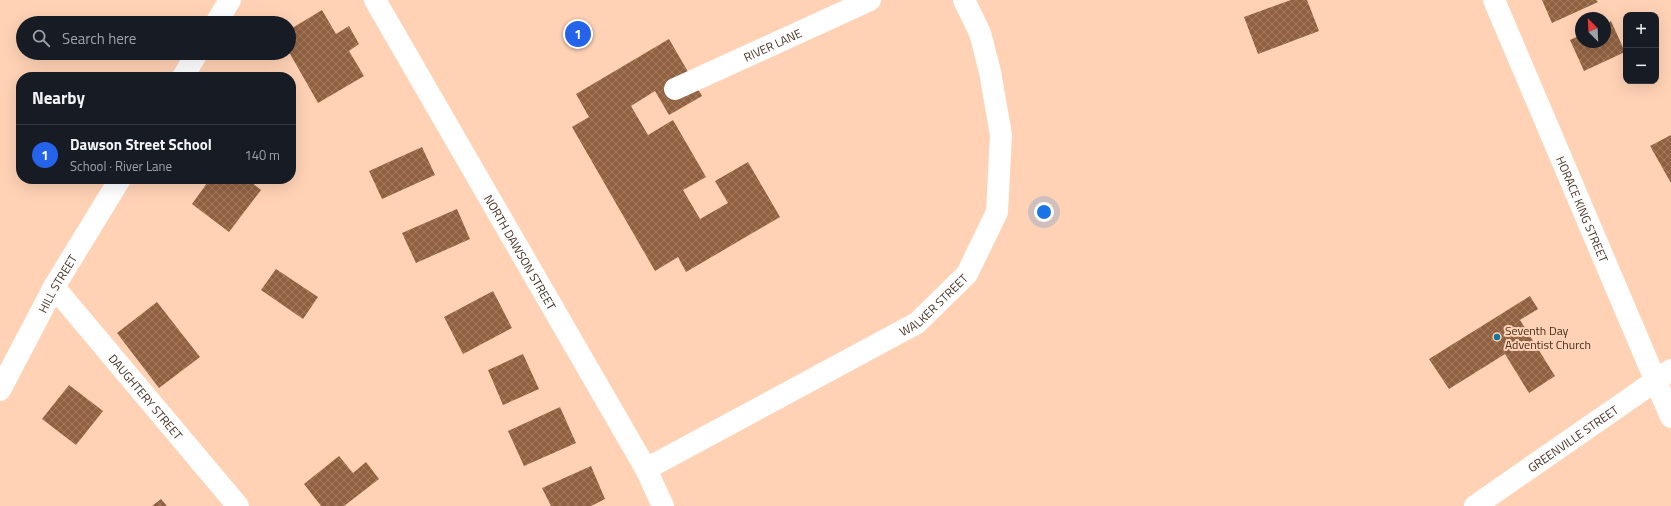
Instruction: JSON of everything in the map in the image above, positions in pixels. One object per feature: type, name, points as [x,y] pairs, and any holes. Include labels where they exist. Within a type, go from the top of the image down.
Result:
[{"type":"street","points":[[220,16],[230,0]]},
{"type":"street","name":"NORTH DAWSON STREET","points":[[375,0],[646,469],[663,506]]},
{"type":"street","name":"RIVER LANE","points":[[675,89],[870,0]]},
{"type":"street","name":"WALKER STREET","points":[[646,469],[917,323],[967,274],[997,212],[1001,135],[990,72],[980,33],[964,0]]},
{"type":"street","name":"HORACE KING STREET","points":[[1494,0],[1664,375],[1671,417]]},
{"type":"street","points":[[185,72],[193,60]]},
{"type":"street","name":"HILL STREET","points":[[0,390],[54,287],[117,184]]},
{"type":"street","name":"DAUGHTERY STREET","points":[[54,287],[238,506]]},
{"type":"street","name":"GREENVILLE STREET","points":[[1475,506],[1664,375]]},
{"type":"building","points":[[1291,0],[1307,0],[1319,31],[1258,54],[1244,17]]},
{"type":"building","points":[[1542,0],[1596,0],[1598,2],[1575,12],[1552,23]]},
{"type":"building","points":[[322,10],[336,34],[349,26],[359,44],[349,51],[364,76],[318,103],[294,60],[296,60],[296,26]]},
{"type":"building","points":[[1611,21],[1623,48],[1623,53],[1584,71],[1570,40],[1575,38],[1575,48],[1611,48]]},
{"type":"building","points":[[669,39],[702,96],[669,115],[655,91],[631,106],[648,135],[673,120],[706,177],[683,190],[700,219],[728,203],[715,181],[748,162],[780,217],[686,272],[678,257],[655,271],[572,127],[589,117],[576,94]]},
{"type":"building","points":[[1671,135],[1671,183],[1650,146]]},
{"type":"building","points":[[422,147],[435,175],[382,199],[369,171]]},
{"type":"building","points":[[206,184],[253,184],[261,190],[229,232],[192,204]]},
{"type":"building","points":[[457,209],[470,239],[416,263],[402,233]]},
{"type":"building","points":[[276,269],[318,297],[303,319],[261,290]]},
{"type":"building","points":[[493,291],[512,328],[463,354],[444,317]]},
{"type":"building","name":"Seventh Day Adventist Church","points":[[1530,296],[1538,309],[1520,320],[1555,376],[1529,393],[1505,354],[1449,389],[1429,359]]},
{"type":"building","points":[[157,302],[200,357],[159,388],[117,333]]},
{"type":"building","points":[[523,354],[539,389],[503,405],[488,370]]},
{"type":"building","points":[[69,385],[103,411],[76,445],[42,419]]},
{"type":"building","points":[[560,407],[576,443],[524,466],[508,431]]},
{"type":"building","points":[[339,456],[353,473],[366,462],[379,479],[344,506],[321,506],[304,484]]},
{"type":"building","points":[[591,466],[605,499],[591,506],[551,506],[542,488]]},
{"type":"building","points":[[161,499],[167,506],[152,506]]},
{"type":"place","name":"Dawson Street School","points":[[578,34]]},
{"type":"place","name":"Seventh Day Adventist Church","points":[[1497,337]]}]
